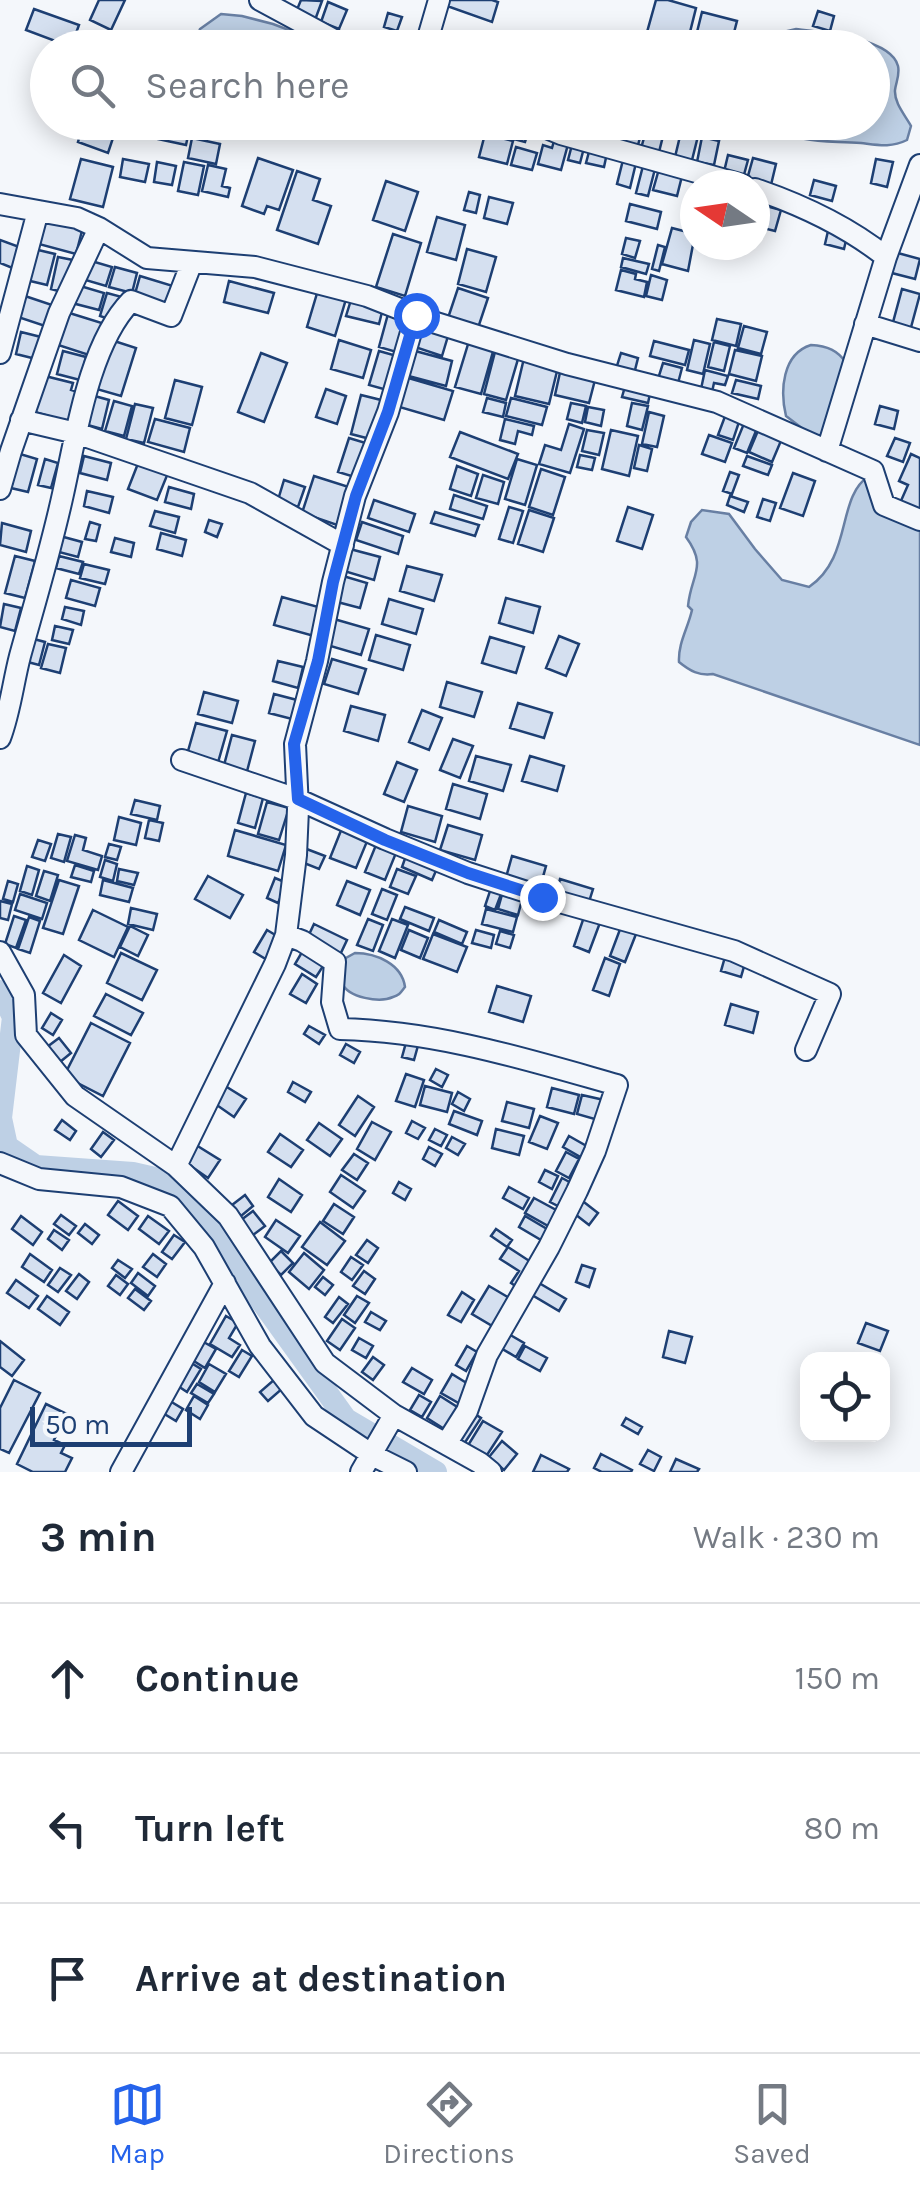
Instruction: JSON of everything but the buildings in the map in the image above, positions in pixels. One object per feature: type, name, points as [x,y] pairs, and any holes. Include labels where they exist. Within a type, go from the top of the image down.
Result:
[{"type":"street","points":[[260,0],[316,30]]},
{"type":"street","points":[[431,30],[439,0]]},
{"type":"street","points":[[583,140],[690,170]]},
{"type":"street","points":[[827,451],[886,258],[920,165]]},
{"type":"street","points":[[770,194],[859,236],[886,258]]},
{"type":"street","points":[[0,204],[77,218],[147,258],[254,267],[367,296],[567,364],[717,402],[873,471],[884,505],[920,520]]},
{"type":"street","points":[[0,353],[38,211]]},
{"type":"street","points":[[0,489],[59,313],[99,228]]},
{"type":"street","points":[[0,738],[49,557],[90,375],[119,314],[131,301],[171,316],[192,262]]},
{"type":"street","points":[[176,1166],[286,935],[296,855],[298,799],[294,744],[318,661],[356,496],[388,412],[416,315]]},
{"type":"street","points":[[866,324],[920,341]]},
{"type":"street","points":[[22,420],[250,492],[343,545]]},
{"type":"street","points":[[182,760],[298,799],[468,873],[734,951],[830,994],[806,1050]]},
{"type":"street","points":[[286,935],[335,962],[332,1002],[340,1029],[414,1034],[484,1048],[616,1085],[595,1151],[577,1191],[550,1247],[486,1355],[468,1411],[446,1444]]},
{"type":"street","points":[[0,952],[24,995],[26,1036],[75,1096],[176,1166],[228,1216],[326,1363],[394,1415],[490,1472]]},
{"type":"street","points":[[0,1163],[39,1179],[122,1187],[170,1206],[204,1248],[260,1346],[314,1416],[366,1463],[406,1472]]},
{"type":"street","points":[[121,1472],[226,1283]]},
{"type":"street","points":[[366,1463],[394,1415]]},
{"type":"water","points":[[221,14],[289,30],[200,30]]},
{"type":"water","points":[[890,54],[898,66],[896,100],[911,126],[907,140],[884,145],[814,140],[890,140]]},
{"type":"water","points":[[811,345],[832,350],[847,364],[825,442],[786,416],[784,406],[785,374],[794,356]]},
{"type":"water","points":[[869,476],[920,527],[920,745],[713,674],[695,672],[679,662],[692,610],[688,606],[697,564],[686,537],[691,522],[702,510],[729,514],[782,580],[809,587],[832,560],[852,498]]},
{"type":"water","points":[[355,953],[387,961],[399,972],[405,987],[387,999],[365,998],[345,988],[341,974],[344,959]]},
{"type":"waterway","points":[[0,991],[13,1017],[1,1118],[7,1146],[36,1166],[133,1173],[168,1181],[187,1198],[346,1419],[436,1472]]},
{"type":"route","points":[[416,315],[388,412],[356,496],[333,582],[318,661],[294,744],[298,799],[385,840],[542,897]]}]
